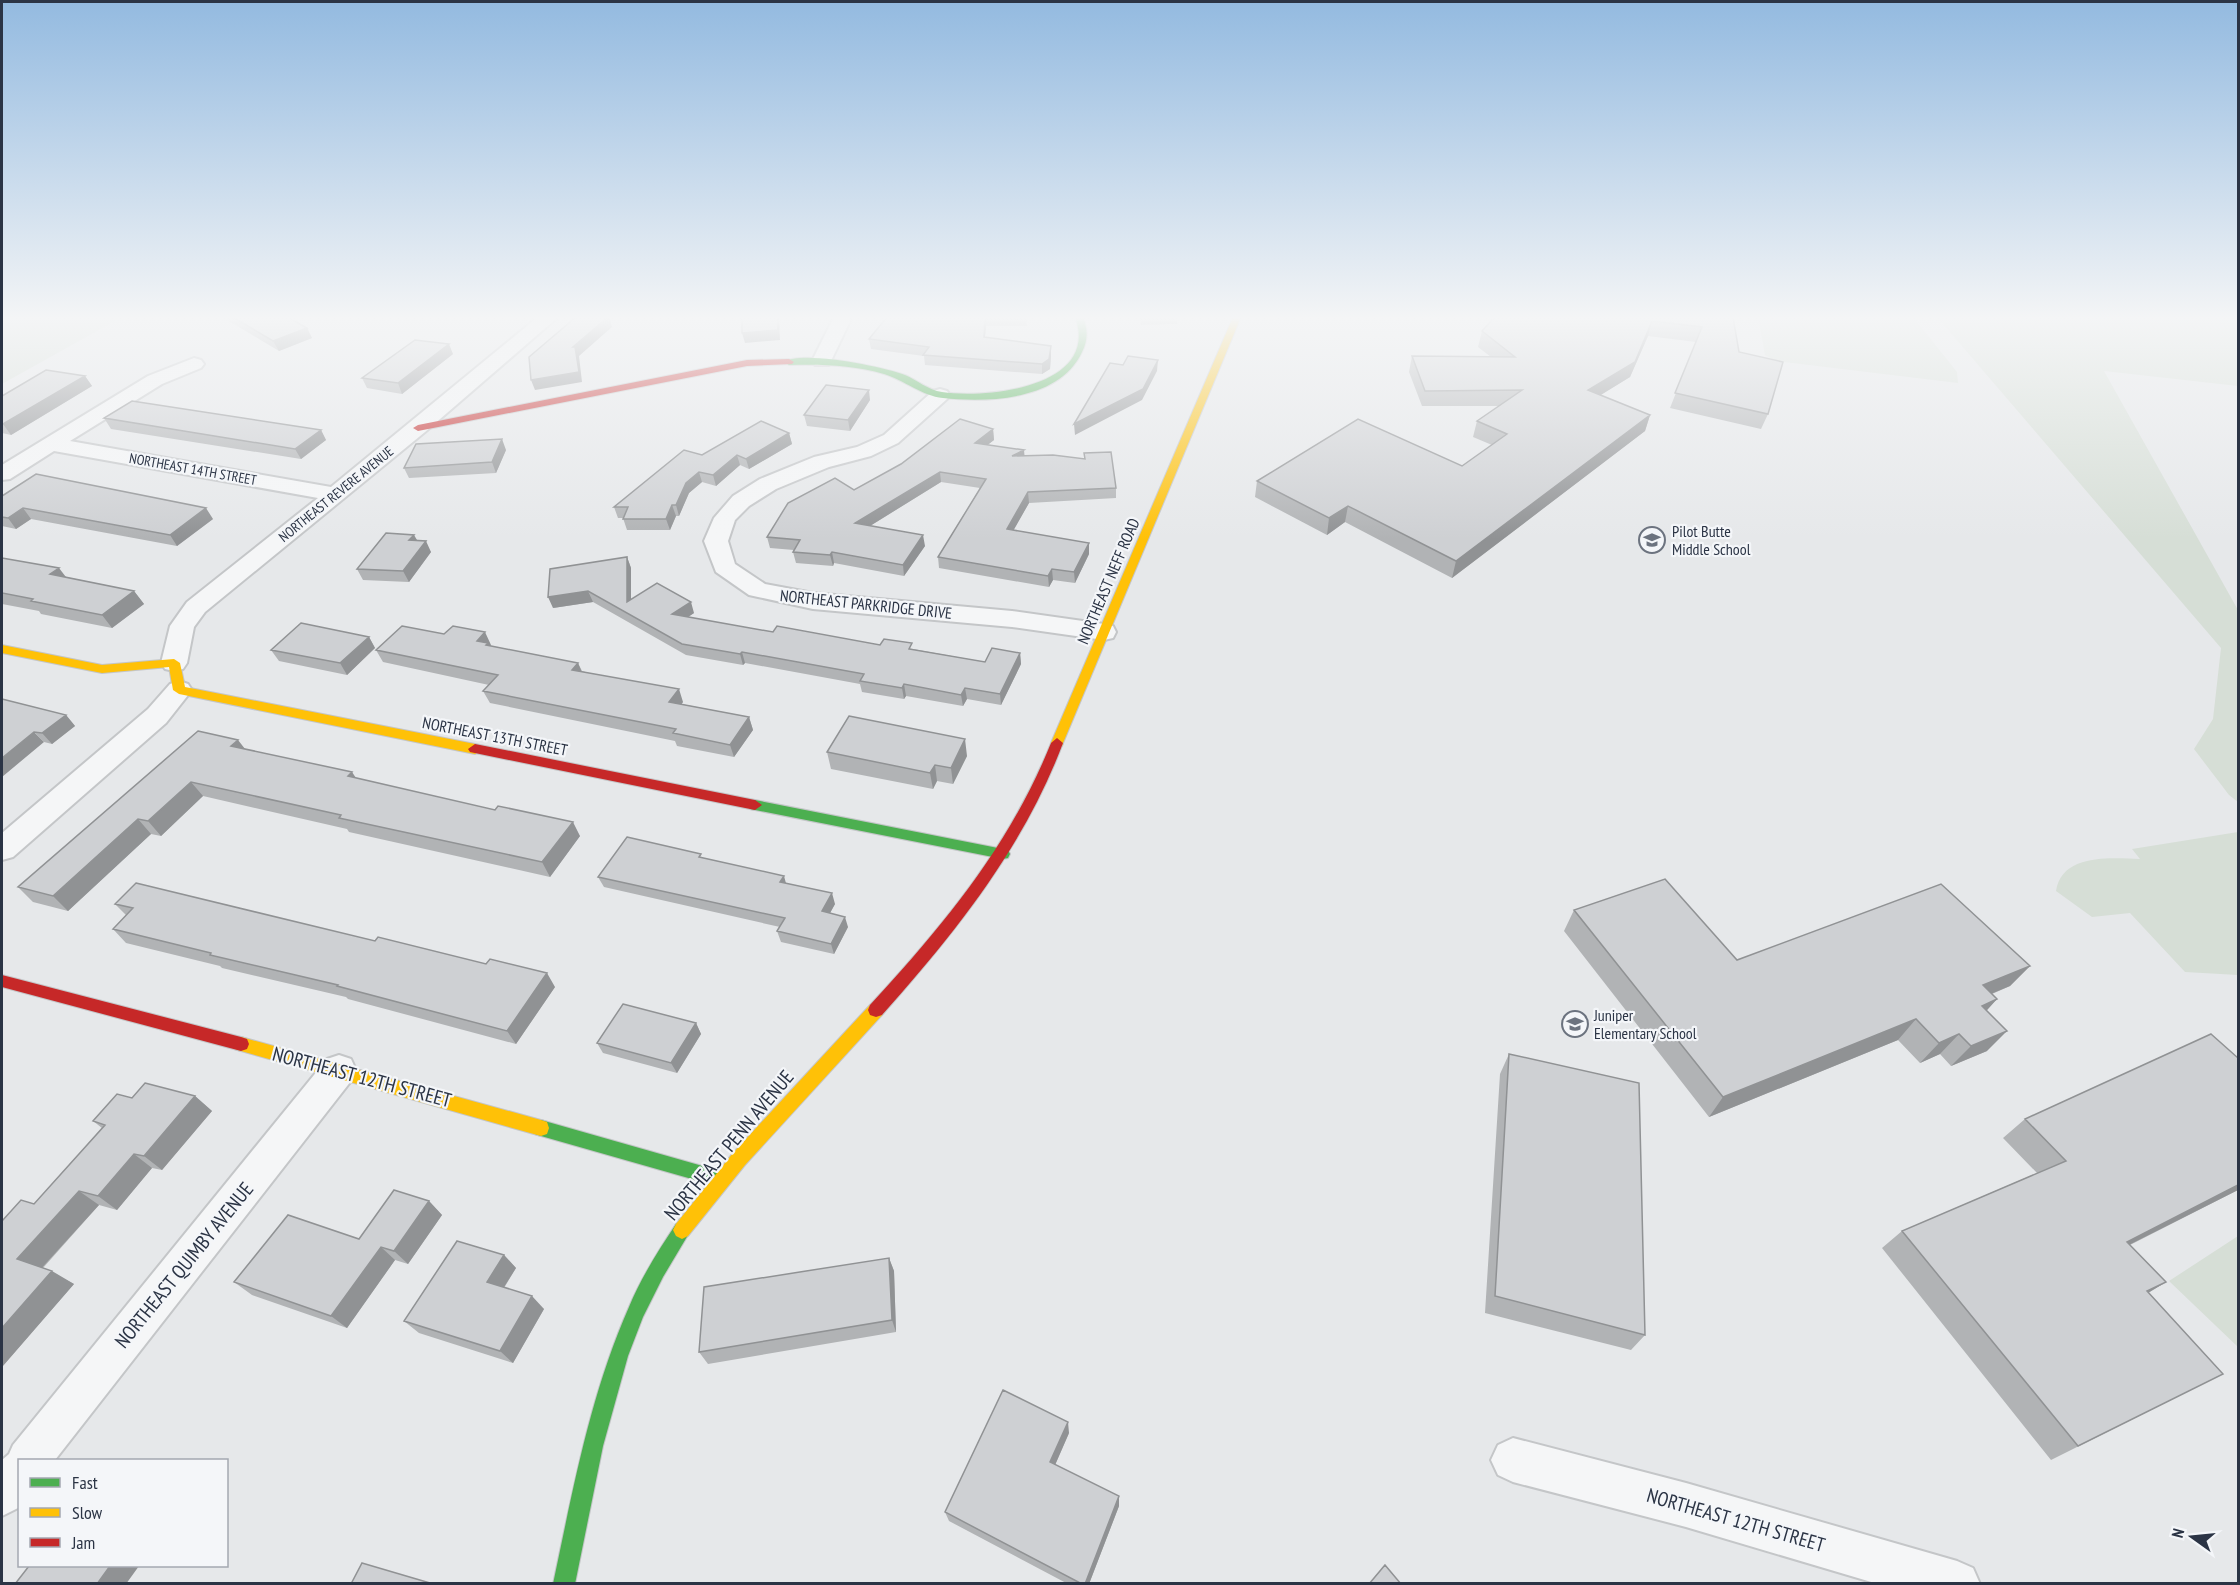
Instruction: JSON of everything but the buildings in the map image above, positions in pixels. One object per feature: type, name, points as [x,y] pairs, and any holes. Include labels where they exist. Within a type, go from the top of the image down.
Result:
[{"type":"street","points":[[2,474],[136,391]]},
{"type":"street","name":"NORTHEAST REVERE AVENUE","points":[[2,849],[157,716],[177,677],[182,626],[196,607],[462,391]]},
{"type":"street","points":[[418,428],[605,391]]},
{"type":"street","points":[[931,391],[940,395],[982,396],[1021,391]]},
{"type":"street","name":"NORTHEAST NEFF ROAD","points":[[1003,854],[1035,796],[1205,391]]},
{"type":"street","name":"NORTHEAST PARKRIDGE DRIVE","points":[[940,395],[891,439],[864,452],[822,462],[768,483],[741,501],[725,518],[716,541],[724,567],[758,590],[813,601],[1012,619],[1104,632]]},
{"type":"street","name":"NORTHEAST 14TH STREET","points":[[50,444],[335,494]]},
{"type":"street","name":"NORTHEAST 13TH STREET","points":[[2,649],[102,669],[177,677],[1003,854]]},
{"type":"street","name":"NORTHEAST PENN AVENUE","points":[[564,1584],[600,1416],[620,1347],[650,1281],[681,1230],[720,1179],[951,924],[1003,854]]},
{"type":"street","name":"NORTHEAST 12TH STREET","points":[[2,981],[339,1070],[720,1179]]},
{"type":"street","name":"NORTHEAST QUIMBY AVENUE","points":[[30,1459],[339,1070]]},
{"type":"street","name":"NORTHEAST 12TH STREET","points":[[1513,1460],[1686,1505],[1957,1584]]},
{"type":"street","points":[[2,1494],[18,1474]]},
{"type":"shaded area","points":[[2000,391],[2115,391],[2238,610],[2238,802],[2229,795],[2194,749],[2213,719],[2221,648]]},
{"type":"shaded area","points":[[2238,832],[2238,975],[2185,972],[2130,913],[2092,917],[2056,891],[2060,879],[2068,870],[2089,860],[2140,859],[2132,849]]},
{"type":"shaded area","points":[[2238,1236],[2238,1347],[2169,1281]]},
{"type":"traffic: fast","points":[[931,391],[943,395],[960,396],[1001,395],[1022,391]]},
{"type":"traffic: fast","points":[[755,805],[1003,854]]},
{"type":"traffic: fast","points":[[541,1128],[720,1179]]},
{"type":"traffic: fast","points":[[564,1584],[593,1446],[619,1356],[636,1312],[657,1270],[682,1230]]},
{"type":"traffic: slow","points":[[1057,743],[1206,391]]},
{"type":"traffic: slow","points":[[2,649],[102,669],[174,663],[179,690],[475,749]]},
{"type":"traffic: slow","points":[[682,1230],[739,1159],[876,1010]]},
{"type":"traffic: slow","points":[[241,1044],[541,1128]]},
{"type":"traffic: jam","points":[[418,428],[605,391]]},
{"type":"traffic: jam","points":[[876,1010],[942,935],[982,882],[1034,798],[1057,743]]},
{"type":"traffic: jam","points":[[475,749],[755,805]]},
{"type":"traffic: jam","points":[[2,981],[241,1044]]},
{"type":"place","name":"Pilot Butte Middle School","points":[[1652,540]]},
{"type":"place","name":"Juniper Elementary School","points":[[1575,1024]]}]
